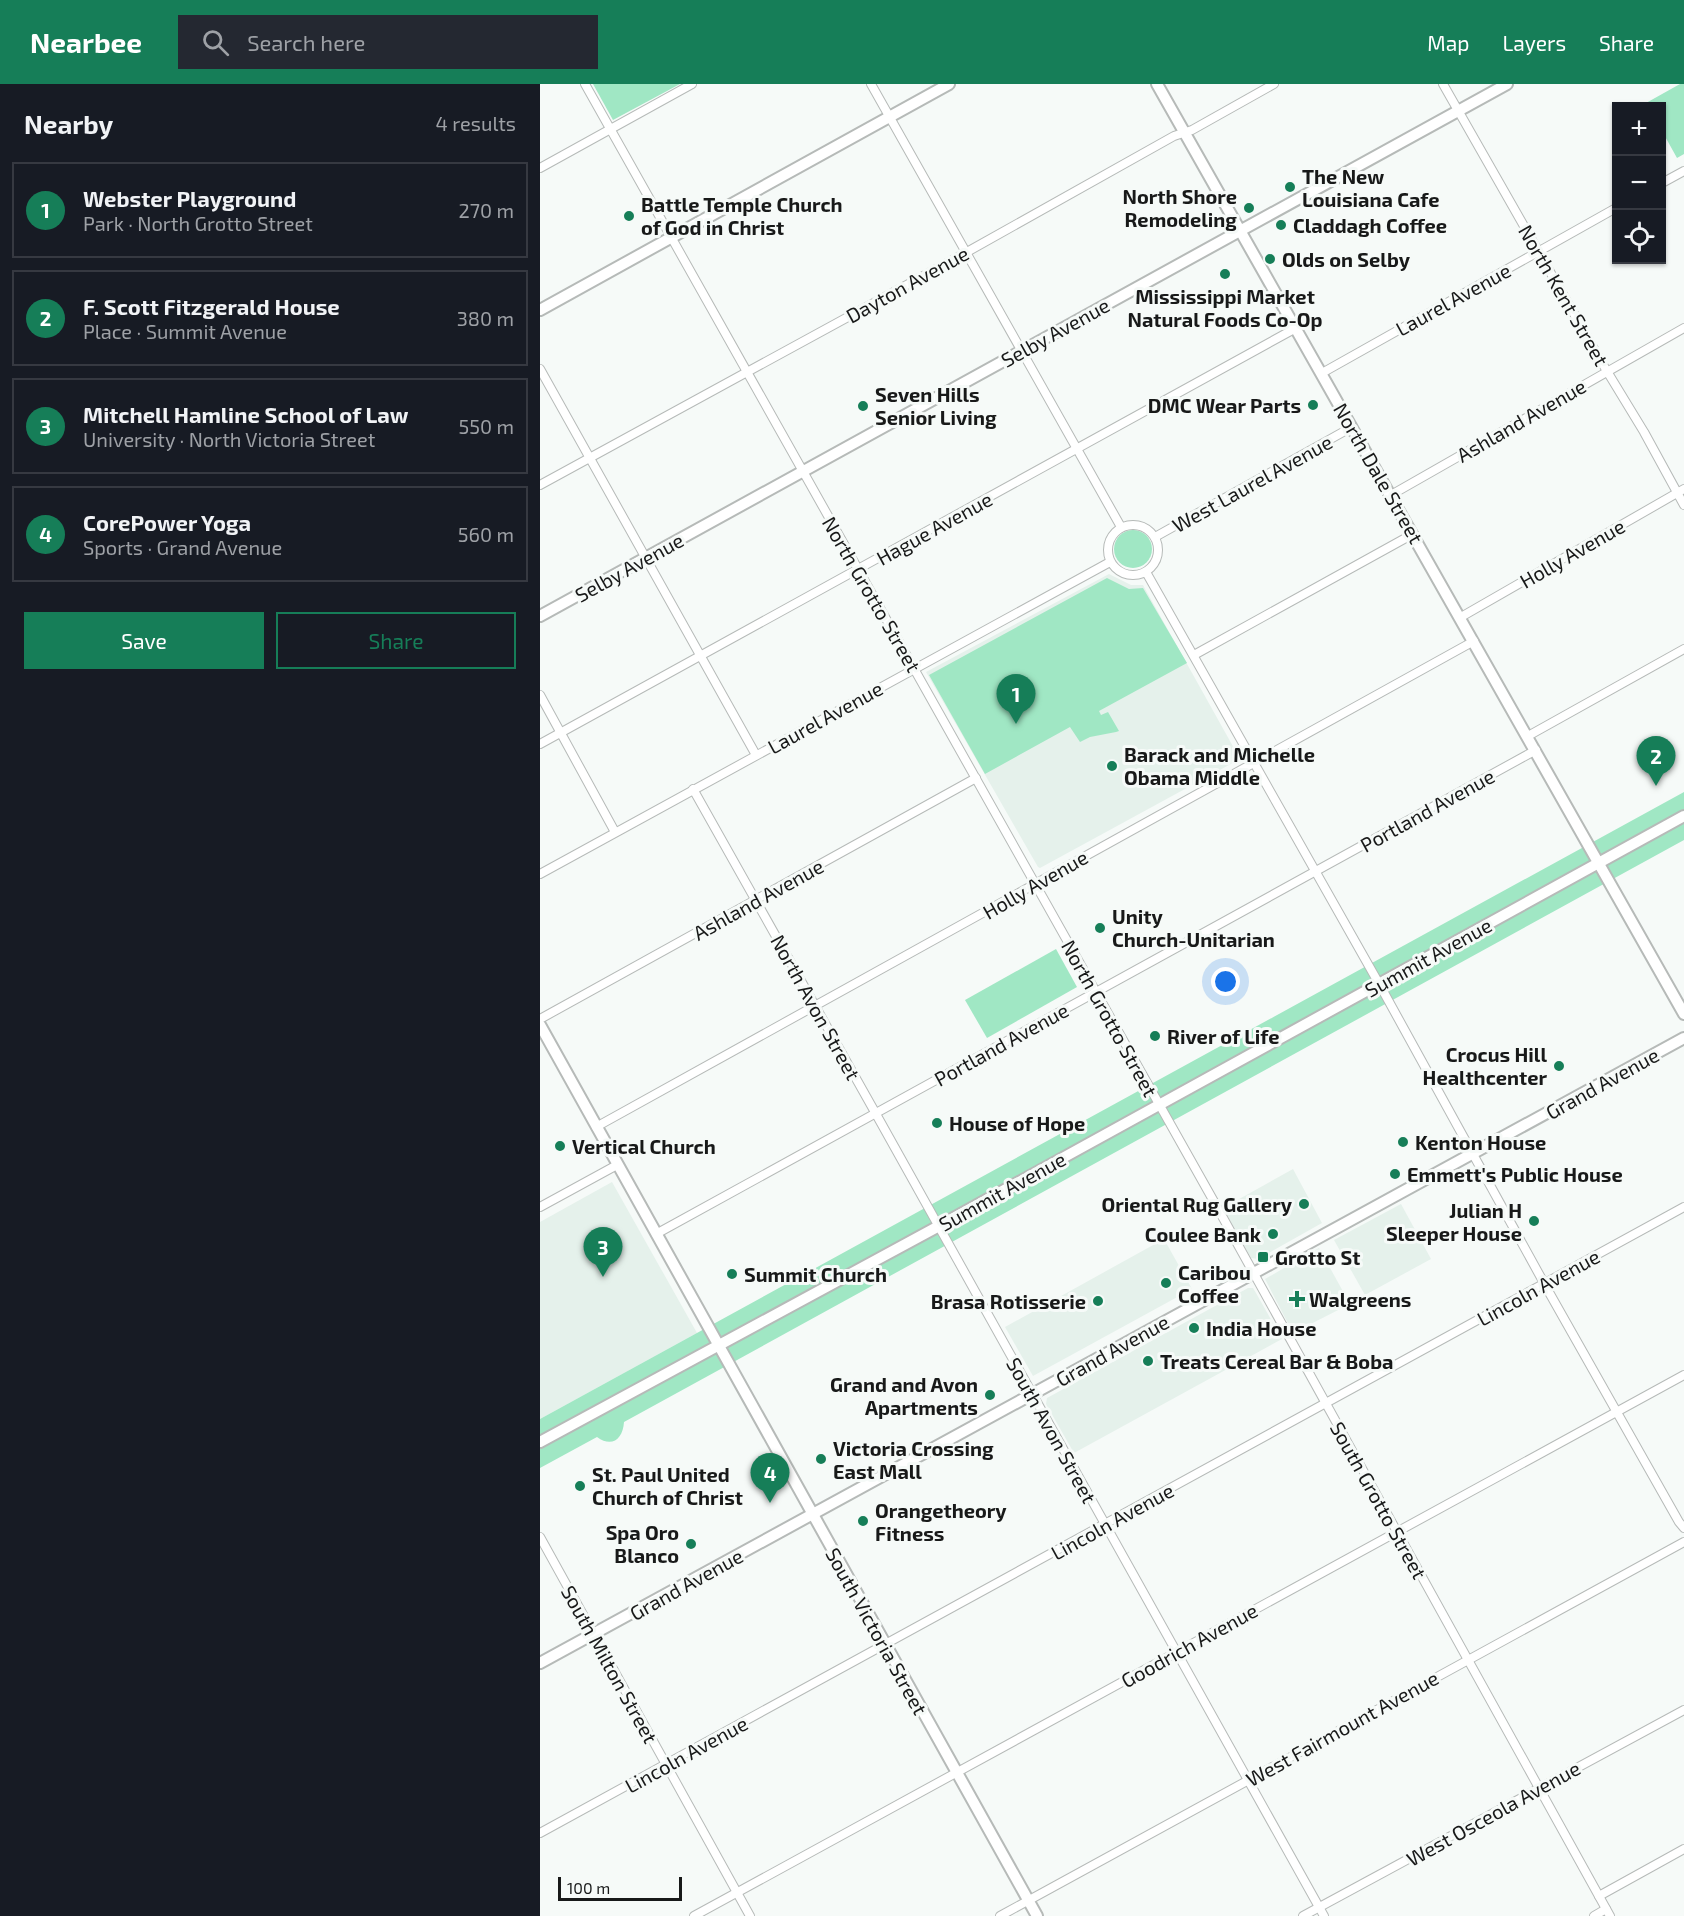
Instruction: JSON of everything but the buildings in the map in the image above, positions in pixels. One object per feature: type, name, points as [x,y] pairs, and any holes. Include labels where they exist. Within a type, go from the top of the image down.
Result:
[{"type":"street","name":"North Grotto Street","points":[[585,84],[1159,1105]]},
{"type":"street","points":[[540,168],[692,84]]},
{"type":"street","points":[[870,84],[1121,527],[1113,534],[1109,542],[1110,562],[1115,568],[1130,575],[1137,576],[1146,572],[1156,563],[1159,554],[1155,537]]},
{"type":"street","points":[[540,310],[949,84]]},
{"type":"street","name":"North Dale Street","points":[[1157,84],[1684,1014]]},
{"type":"street","name":"Dayton Avenue","points":[[540,485],[966,252],[1174,135],[1192,130],[1274,84]]},
{"type":"street","name":"North Kent Street","points":[[1443,84],[1607,371],[1680,491],[1684,505]]},
{"type":"street","name":"Selby Avenue","points":[[540,616],[1507,84]]},
{"type":"street","points":[[1666,181],[1684,171]]},
{"type":"street","name":"Laurel Avenue","points":[[1322,373],[1613,210]]},
{"type":"street","name":"Hague Avenue","points":[[540,744],[1296,328]]},
{"type":"street","name":"Ashland Avenue","points":[[1390,495],[1684,328]]},
{"type":"street","points":[[540,369],[756,755]]},
{"type":"street","name":"West Laurel Avenue","points":[[1121,527],[1131,524],[1146,527],[1155,537],[1352,427]]},
{"type":"street","name":"Holly Avenue","points":[[1461,617],[1680,491]]},
{"type":"street","points":[[1194,655],[1413,534]]},
{"type":"street","name":"Laurel Avenue","points":[[540,873],[1110,562]]},
{"type":"street","points":[[1146,572],[1684,1528]]},
{"type":"street","name":"Holly Avenue","points":[[596,1127],[1474,641]]},
{"type":"street","points":[[1528,736],[1684,649]]},
{"type":"street","points":[[540,695],[615,832]]},
{"type":"street","name":"Portland Avenue","points":[[656,1234],[1536,750]]},
{"type":"street","name":"Ashland Avenue","points":[[540,1019],[976,778]]},
{"type":"street","name":"North Avon Street","points":[[693,789],[939,1226]]},
{"type":"street","name":"Summit Avenue","points":[[540,1442],[939,1226],[1684,816]]},
{"type":"street","name":"South Victoria Street","points":[[540,1025],[543,1039],[596,1127],[1036,1916]]},
{"type":"street","name":"Grand Avenue","points":[[540,1663],[1684,1038]]},
{"type":"street","name":"South Grotto Street","points":[[1159,1105],[1608,1913]]},
{"type":"street","points":[[540,1207],[617,1165]]},
{"type":"street","name":"Lincoln Avenue","points":[[540,1833],[1684,1207]]},
{"type":"street","name":"South Avon Street","points":[[939,1226],[1324,1916]]},
{"type":"street","name":"Goodrich Avenue","points":[[694,1916],[1684,1375]]},
{"type":"street","name":"South Milton Street","points":[[540,1537],[750,1916]]},
{"type":"street","name":"West Fairmount Avenue","points":[[1000,1916],[1684,1542]]},
{"type":"street","name":"West Osceola Avenue","points":[[1303,1916],[1684,1710]]},
{"type":"street","points":[[1599,1896],[1684,1849]]},
{"type":"street","points":[[1594,1916],[1608,1913]]},
{"type":"shaded area","points":[[1109,574],[1131,585],[1143,585],[1240,759],[1040,868],[926,672]]},
{"type":"shaded area","points":[[1293,1169],[1322,1223],[1258,1259],[1251,1258],[1223,1208]]},
{"type":"shaded area","points":[[612,1182],[697,1333],[540,1419],[540,1222]]},
{"type":"shaded area","points":[[1401,1204],[1431,1259],[1365,1295],[1334,1240]]},
{"type":"shaded area","points":[[1164,1239],[1192,1289],[1033,1376],[1005,1327]]},
{"type":"shaded area","points":[[1319,1248],[1350,1304],[1293,1333],[1265,1279]]},
{"type":"shaded area","points":[[1248,1288],[1253,1288],[1282,1339],[1074,1453],[1046,1404],[1047,1398]]},
{"type":"green space","points":[[593,84],[680,84],[613,120]]},
{"type":"green space","points":[[1684,84],[1684,154],[1677,158],[1666,138],[1666,102],[1648,102]]},
{"type":"green space","points":[[1133,530],[1147,535],[1152,549],[1147,563],[1133,568],[1119,563],[1114,549],[1119,535]]},
{"type":"green space","points":[[1107,578],[1129,589],[1143,588],[1187,663],[1099,711],[1101,715],[1108,712],[1119,731],[1090,737],[1080,742],[1070,727],[985,774],[929,675]]},
{"type":"green space","points":[[1684,792],[1684,840],[624,1422],[616,1440],[607,1442],[597,1437],[540,1468],[540,1419]]},
{"type":"green space","points":[[1056,949],[1077,987],[987,1038],[965,1000]]},
{"type":"place","name":"The New Louisiana Cafe","points":[[1290,187]]},
{"type":"place","name":"North Shore Remodeling","points":[[1249,208]]},
{"type":"place","name":"Battle Temple Church of God in Christ","points":[[629,216]]},
{"type":"place","name":"Claddagh Coffee","points":[[1281,225]]},
{"type":"place","name":"Olds on Selby","points":[[1270,259]]},
{"type":"place","name":"Mississippi Market Natural Foods Co-Op","points":[[1225,274]]},
{"type":"place","name":"DMC Wear Parts","points":[[1313,405]]},
{"type":"place","name":"Seven Hills Senior Living","points":[[863,406]]},
{"type":"place","name":"Webster Playground","points":[[1016,724]]},
{"type":"place","name":"Barack and Michelle Obama Middle","points":[[1112,766]]},
{"type":"place","name":"F. Scott Fitzgerald House","points":[[1656,786]]},
{"type":"place","name":"Unity Church-Unitarian","points":[[1100,928]]},
{"type":"place","name":"River of Life","points":[[1155,1036]]},
{"type":"place","name":"Crocus Hill Healthcenter","points":[[1559,1066]]},
{"type":"place","name":"House of Hope","points":[[937,1123]]},
{"type":"place","name":"Kenton House","points":[[1403,1142]]},
{"type":"place","name":"Vertical Church","points":[[560,1146]]},
{"type":"place","name":"Emmett's Public House","points":[[1395,1174]]},
{"type":"place","name":"Oriental Rug Gallery","points":[[1304,1204]]},
{"type":"place","name":"Julian H Sleeper House","points":[[1534,1221]]},
{"type":"place","name":"Coulee Bank","points":[[1273,1234]]},
{"type":"place","name":"Grotto St","points":[[1263,1257]]},
{"type":"place","name":"Summit Church","points":[[732,1274]]},
{"type":"place","name":"Mitchell Hamline School of Law","points":[[603,1277]]},
{"type":"place","name":"Caribou Coffee","points":[[1166,1283]]},
{"type":"place","name":"Walgreens","points":[[1297,1299]]},
{"type":"place","name":"Brasa Rotisserie","points":[[1098,1301]]},
{"type":"place","name":"India House","points":[[1194,1328]]},
{"type":"place","name":"Treats Cereal Bar & Boba","points":[[1148,1361]]},
{"type":"place","name":"Grand and Avon Apartments","points":[[990,1395]]},
{"type":"place","name":"Victoria Crossing East Mall","points":[[821,1459]]},
{"type":"place","name":"St. Paul United Church of Christ","points":[[580,1486]]},
{"type":"place","name":"CorePower Yoga","points":[[770,1503]]},
{"type":"place","name":"Orangetheory Fitness","points":[[863,1521]]},
{"type":"place","name":"Spa Oro Blanco","points":[[691,1544]]}]
